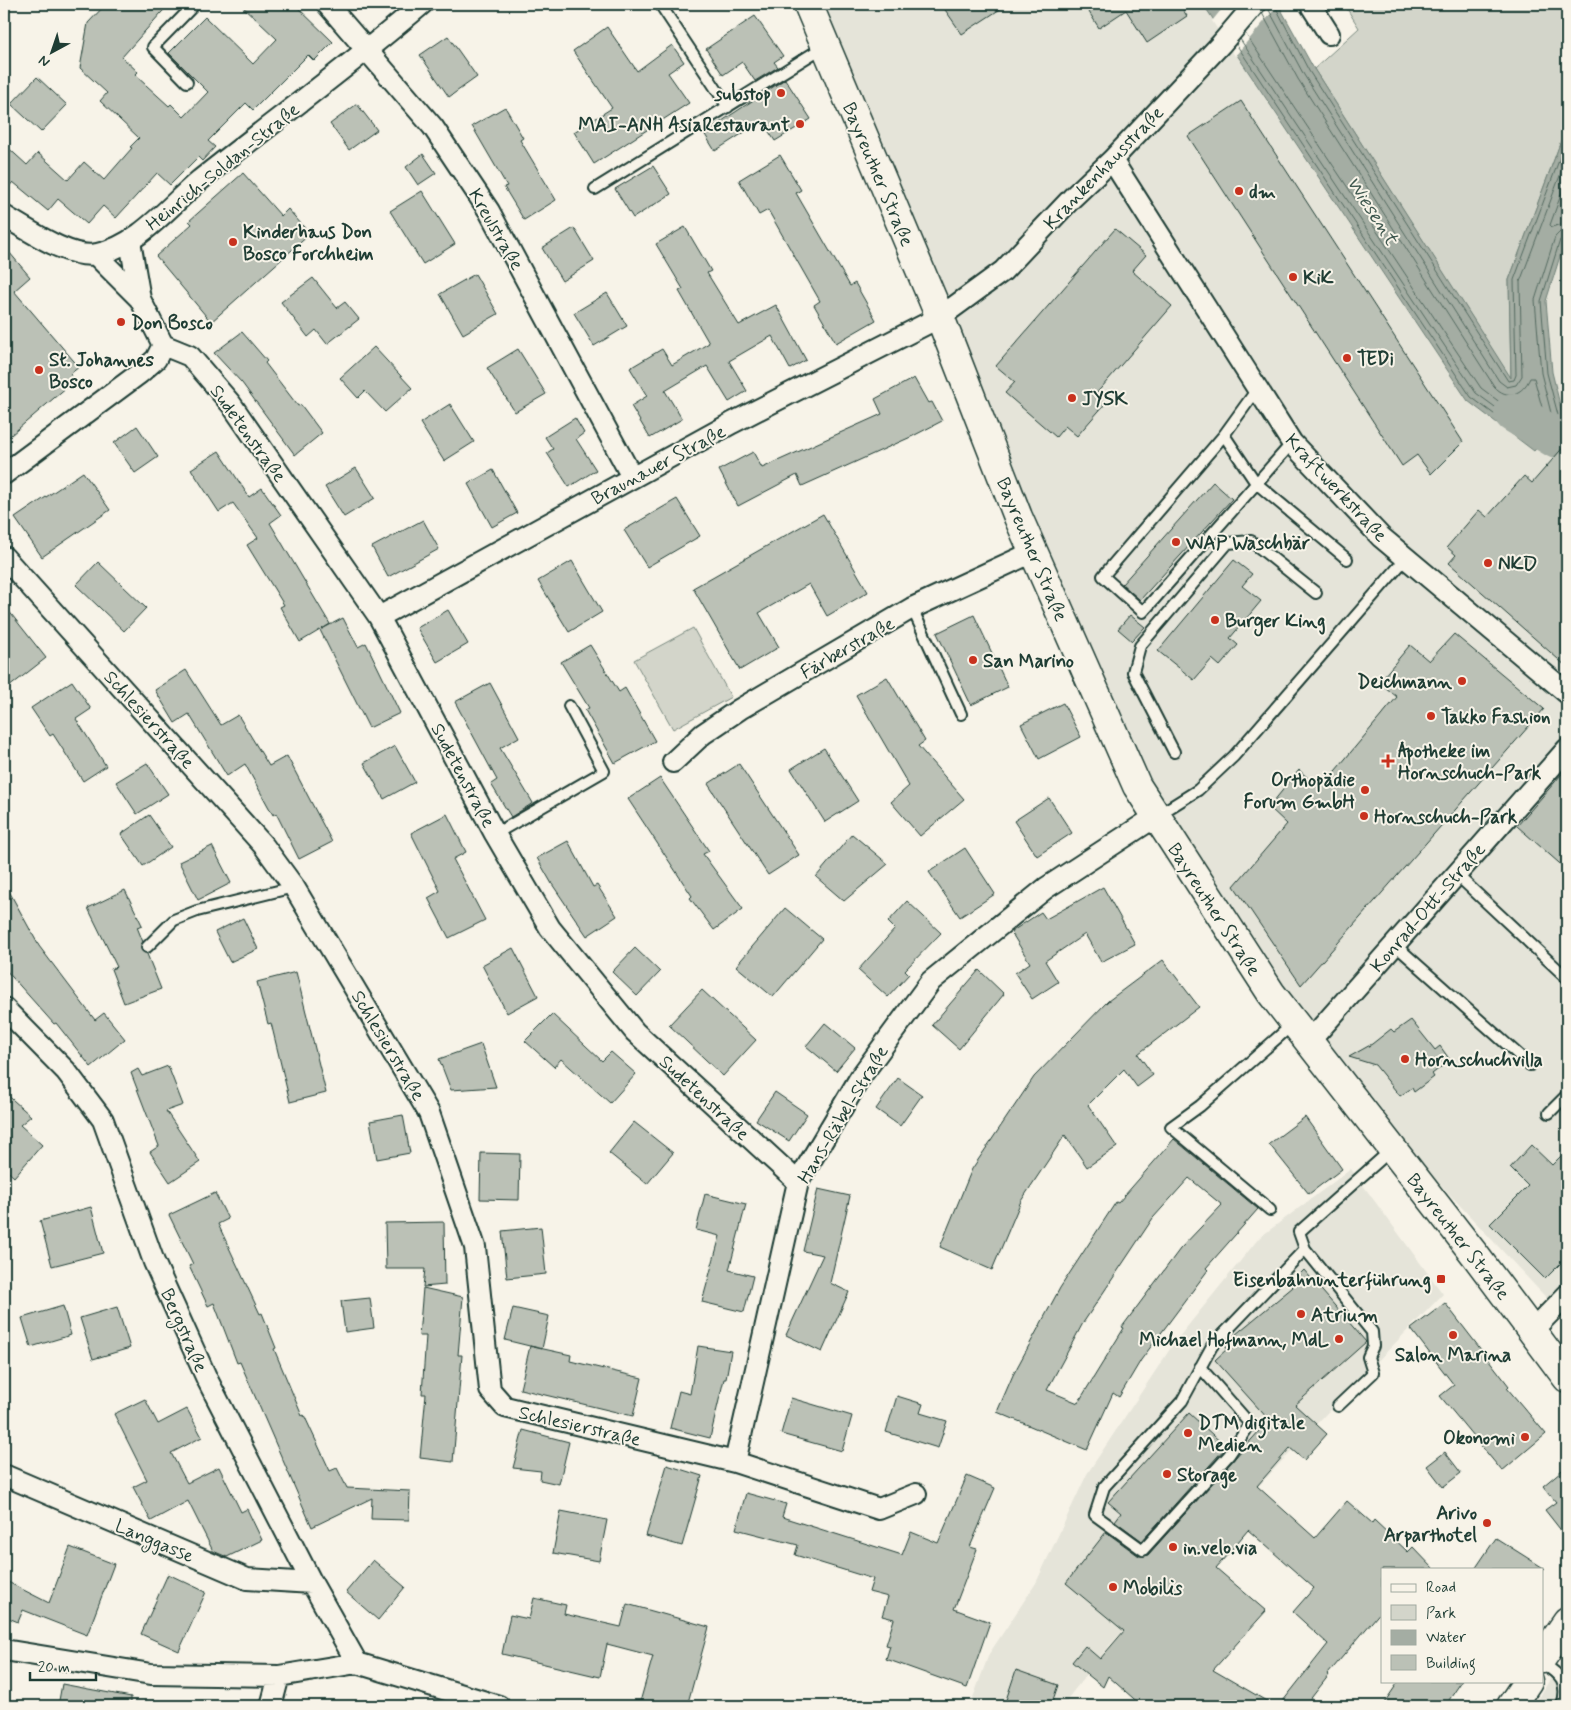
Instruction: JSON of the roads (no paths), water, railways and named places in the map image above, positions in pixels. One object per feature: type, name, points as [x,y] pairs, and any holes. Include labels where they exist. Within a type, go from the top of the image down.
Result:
[{"type":"main road","name":"Bayreuther Straße","points":[[808,4],[940,317],[1033,552],[1133,778],[1155,817],[1301,1033],[1567,1378]]},
{"type":"main road","points":[[1544,1655],[1567,1622]]},
{"type":"main road","points":[[1511,1706],[1527,1682]]},
{"type":"street","name":"Kreulstraße","points":[[327,4],[433,127],[489,211],[632,477]]},
{"type":"street","name":"Heinrich-Soldan-Straße","points":[[4,216],[71,252],[96,255],[130,241],[200,180],[368,50],[422,4]]},
{"type":"street","name":"Krankenhausstraße","points":[[940,317],[1003,271],[1072,198],[1112,160],[1255,4]]},
{"type":"street","points":[[1310,4],[1329,34]]},
{"type":"street","name":"Kraftwerkstraße","points":[[1112,160],[1292,443],[1381,537],[1567,693]]},
{"type":"street","points":[[4,474],[140,373],[156,359],[163,345],[140,299],[130,241]]},
{"type":"street","points":[[96,255],[140,299]]},
{"type":"street","name":"Braunauer Straße","points":[[379,617],[732,423],[940,317]]},
{"type":"street","name":"Sudetenstraße","points":[[163,345],[190,356],[231,404],[379,617],[495,834],[550,928],[635,1032],[798,1182]]},
{"type":"street","name":"Färberstraße","points":[[673,762],[703,734],[740,709],[912,608],[1033,552]]},
{"type":"street","name":"Schlesierstraße","points":[[4,556],[264,846],[294,887],[429,1113],[475,1247],[490,1390],[505,1407],[735,1462]]},
{"type":"street","name":"Konrad-Ott-Straße","points":[[1301,1033],[1394,944],[1567,749]]},
{"type":"street","name":"Hans-Räbel-Straße","points":[[735,1462],[798,1182],[861,1076],[930,981],[1046,888],[1155,817]]},
{"type":"street","name":"Bergstraße","points":[[4,1008],[66,1071],[103,1120],[154,1262],[207,1379],[312,1583],[357,1663]]},
{"type":"street","points":[[1532,1331],[1567,1295]]},
{"type":"street","points":[[735,1462],[879,1509],[916,1494]]},
{"type":"street","name":"Langgasse","points":[[4,1475],[247,1579],[312,1583]]},
{"type":"street","points":[[4,1650],[151,1674],[279,1676],[357,1663],[500,1706]]},
{"type":"street","points":[[271,1706],[279,1676]]},
{"type":"lane","points":[[186,82],[153,47],[195,4]]},
{"type":"lane","points":[[660,4],[728,107]]},
{"type":"lane","points":[[594,189],[826,46]]},
{"type":"lane","points":[[1258,388],[1224,436],[1103,576],[1143,612],[1292,443]]},
{"type":"lane","points":[[1224,436],[1256,483],[1347,559]]},
{"type":"lane","points":[[1174,752],[1133,672],[1140,646],[1228,543],[1251,541],[1316,593]]},
{"type":"lane","points":[[1155,817],[1198,790],[1234,756],[1407,557]]},
{"type":"lane","points":[[912,608],[961,714]]},
{"type":"lane","points":[[495,834],[604,771],[569,706]]},
{"type":"lane","points":[[1456,874],[1567,978]]},
{"type":"lane","points":[[147,947],[174,920],[197,912],[294,887]]},
{"type":"lane","points":[[1394,944],[1530,1065]]},
{"type":"lane","points":[[1270,1210],[1171,1127],[1301,1033]]},
{"type":"lane","points":[[1549,1113],[1567,1095]]},
{"type":"lane","points":[[1338,1406],[1373,1374],[1368,1357],[1373,1346],[1372,1332],[1305,1249],[1299,1232],[1392,1149]]},
{"type":"lane","points":[[1200,1367],[1250,1424],[1229,1455],[1143,1550],[1095,1515],[1104,1488],[1182,1401],[1200,1367],[1212,1346],[1305,1249]]},
{"type":"lane","points":[[1544,1664],[1559,1674],[1566,1694],[1562,1706]]},
{"type":"water","points":[[1203,4],[1278,4],[1314,69],[1511,378],[1509,280],[1567,125],[1567,234],[1546,301],[1552,372],[1563,417],[1534,451],[1468,401]]},
{"type":"waterway","name":"Wiesent","points":[[1514,413],[1557,439]]},
{"type":"place","name":"substop","points":[[781,93]]},
{"type":"place","name":"MAI-ANH AsiaRestaurant","points":[[800,124]]},
{"type":"place","name":"dm","points":[[1239,191]]},
{"type":"place","name":"Kinderhaus Don Bosco Forchheim","points":[[233,242]]},
{"type":"place","name":"KiK","points":[[1293,277]]},
{"type":"place","name":"Don Bosco","points":[[121,322]]},
{"type":"place","name":"TEDi","points":[[1347,358]]},
{"type":"place","name":"St. Johannes Bosco","points":[[39,370]]},
{"type":"place","name":"JYSK","points":[[1072,398]]},
{"type":"place","name":"WAP Waschbär","points":[[1176,542]]},
{"type":"place","name":"NKD","points":[[1488,563]]},
{"type":"place","name":"Burger King","points":[[1215,620]]},
{"type":"place","name":"San Marino","points":[[973,660]]},
{"type":"place","name":"Deichmann","points":[[1462,681]]},
{"type":"place","name":"Takko Fashion","points":[[1431,716]]},
{"type":"place","name":"Apotheke im Hornschuch-Park","points":[[1388,761]]},
{"type":"place","name":"Orthopädie Forum GmbH","points":[[1365,790]]},
{"type":"place","name":"Hornschuch-Park","points":[[1364,816]]},
{"type":"place","name":"Hornschuchvilla","points":[[1405,1059]]},
{"type":"place","name":"Eisenbahnunterführung","points":[[1441,1279]]},
{"type":"place","name":"Atrium","points":[[1301,1314]]},
{"type":"place","name":"Salon Marina","points":[[1453,1335]]},
{"type":"place","name":"Michael Hofmann, MdL","points":[[1339,1339]]},
{"type":"place","name":"DTM digitale Medien","points":[[1188,1433]]},
{"type":"place","name":"Okonomi","points":[[1525,1437]]},
{"type":"place","name":"Storage","points":[[1167,1474]]},
{"type":"place","name":"Arivo Arparthotel","points":[[1487,1523]]},
{"type":"place","name":"in.velo.via","points":[[1173,1547]]},
{"type":"place","name":"Mobilis","points":[[1113,1587]]}]
